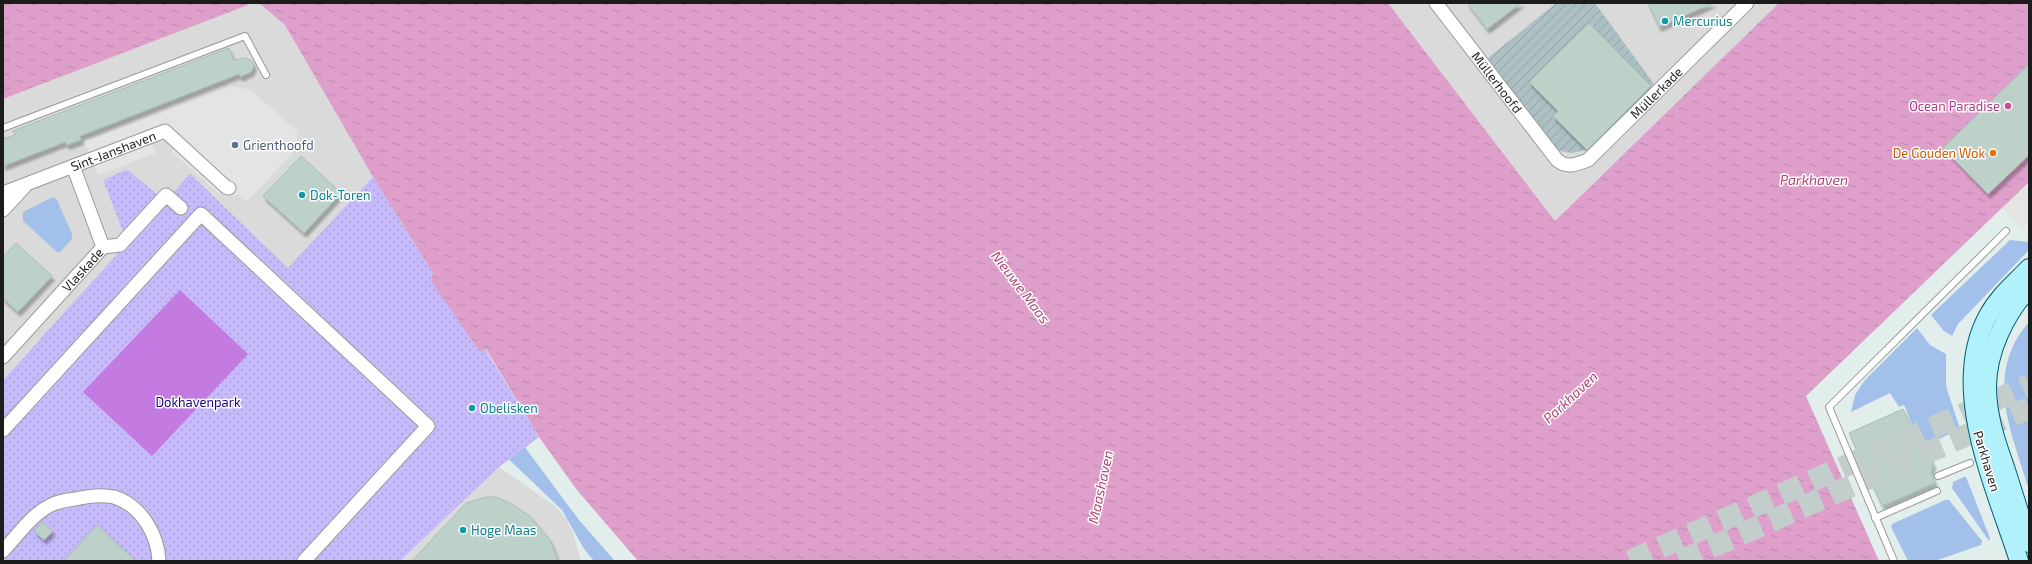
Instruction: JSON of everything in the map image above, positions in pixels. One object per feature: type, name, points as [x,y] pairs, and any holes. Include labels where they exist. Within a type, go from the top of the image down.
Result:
[{"type":"street","name":"Müllerhoofd","points":[[1436,3],[1558,161]]},
{"type":"street","name":"Müllerkade","points":[[1558,161],[1565,165],[1574,165],[1588,160],[1747,3]]},
{"type":"street","name":"Sint-Janshaven","points":[[3,193],[165,131],[229,188]]},
{"type":"street","name":"Vlaskade","points":[[3,357],[103,247],[73,166]]},
{"type":"street","points":[[3,210],[27,183]]},
{"type":"street","points":[[103,247],[120,244],[166,195],[181,208]]},
{"type":"street","points":[[3,430],[201,214],[428,426],[304,561]]},
{"type":"street","name":"Parkhaven","points":[[2014,522],[1978,433],[1972,389],[1976,351],[1988,315],[2000,297],[2029,268]]},
{"type":"street","name":"Parkhaven","points":[[2014,522],[1993,428],[1987,387],[1988,370],[1996,342],[2008,317],[2029,288]]},
{"type":"street","points":[[3,551],[40,511],[51,505],[82,497],[99,495],[120,499],[130,505],[141,517],[152,531],[159,561]]},
{"type":"street","points":[[2014,522],[2029,543]]},
{"type":"street","points":[[2014,522],[2019,561]]},
{"type":"lane","points":[[3,128],[246,36],[266,75]]},
{"type":"lane","points":[[1894,561],[1829,408],[2006,231]]},
{"type":"lane","points":[[1938,476],[1970,463]]},
{"type":"lane","points":[[1875,518],[1937,491]]},
{"type":"shaded area","points":[[259,3],[285,25],[373,177],[288,282],[38,340],[3,380],[3,99],[249,4]]},
{"type":"shaded area","points":[[1388,3],[1779,3],[1555,221]]},
{"type":"shaded area","points":[[1556,3],[1595,3],[1654,84],[1585,150],[1572,153],[1560,151],[1552,143],[1488,58]]},
{"type":"shaded area","name":"Grienthoofd","points":[[232,86],[251,90],[297,131],[297,148],[247,202],[239,194],[236,196],[228,196],[223,192],[220,195],[171,151],[175,148],[168,141],[151,142],[156,153],[98,175],[85,142]]},
{"type":"shaded area","points":[[2029,182],[2029,221],[2022,229],[2002,207]]},
{"type":"shaded area","points":[[53,197],[57,200],[72,234],[72,239],[60,252],[57,252],[23,221],[23,212]]},
{"type":"shaded area","points":[[2010,240],[2029,242],[2029,250],[1958,324],[1952,336],[1944,331],[1931,315]]},
{"type":"shaded area","points":[[2029,322],[2029,490],[2009,425],[2005,404],[2004,383],[2007,362],[2015,342]]},
{"type":"shaded area","points":[[1917,328],[1930,345],[1946,354],[1946,386],[1960,429],[1922,447],[1904,405],[1899,407],[1890,393],[1851,412],[1855,395],[1865,380]]},
{"type":"shaded area","points":[[492,403],[579,520],[615,561],[594,561],[584,549],[562,510],[472,424]]},
{"type":"shaded area","points":[[499,467],[555,506],[567,520],[573,533],[581,561],[400,561]]},
{"type":"shaded area","points":[[1966,477],[1990,538],[1989,541],[1952,488],[1953,482]]},
{"type":"shaded area","points":[[1945,500],[1949,500],[1982,541],[1981,545],[1935,561],[1908,561],[1891,527],[1892,524]]},
{"type":"green space","points":[[125,170],[129,171],[159,196],[126,233],[123,232],[104,182],[104,180]]},
{"type":"green space","name":"Dokhavenpark","points":[[190,174],[288,268],[373,177],[433,273],[432,281],[480,352],[485,349],[539,437],[499,467],[400,561],[3,561],[3,380]]},
{"type":"green space","points":[[180,290],[248,354],[152,456],[83,392]]},
{"type":"water","points":[[3,3],[253,3],[3,99]]},
{"type":"water","points":[[259,3],[1388,3],[1555,221],[1779,3],[2029,3],[2029,182],[1806,396],[1879,561],[638,561],[577,490],[539,437],[486,349],[480,352],[431,281],[433,273],[373,177],[285,25]]},
{"type":"building","points":[[1467,3],[1521,3],[1487,29]]},
{"type":"building","name":"Mercurius","points":[[1648,3],[1713,3],[1659,27]]},
{"type":"building","points":[[1589,23],[1651,86],[1587,150],[1553,116],[1558,111],[1529,82]]},
{"type":"building","points":[[229,48],[234,60],[245,58],[252,61],[254,66],[251,72],[240,77],[239,74],[80,136],[81,140],[67,145],[65,142],[3,166],[3,139],[15,135],[13,131]]},
{"type":"building","name":"Ocean Paradise","points":[[2029,64],[2029,155],[1988,194],[1943,148]]},
{"type":"building","name":"Dok-Toren","points":[[301,156],[341,193],[304,233],[263,196]]},
{"type":"building","points":[[16,243],[52,276],[18,312],[3,298],[3,257]]},
{"type":"building","points":[[1903,409],[1911,425],[1916,424],[1933,464],[1931,473],[1935,483],[1882,506],[1849,433]]},
{"type":"building","name":"Hoge Maas","points":[[486,497],[496,497],[510,503],[530,516],[550,540],[558,561],[412,561],[466,503]]},
{"type":"building","points":[[42,522],[53,531],[44,540],[34,531]]},
{"type":"building","points":[[97,525],[136,561],[64,561]]},
{"type":"tunnel","points":[[1630,561],[2029,385]]},
{"type":"tunnel","points":[[1680,561],[2029,408]]},
{"type":"place","name":"Mercurius","points":[[1665,21]]},
{"type":"place","name":"Ocean Paradise","points":[[2008,106]]},
{"type":"place","name":"Grienthoofd","points":[[235,145]]},
{"type":"place","name":"De Gouden Wok","points":[[1993,153]]},
{"type":"place","name":"Dok-Toren","points":[[302,195]]},
{"type":"place","name":"Obelisken","points":[[472,408]]},
{"type":"place","name":"Hoge Maas","points":[[463,530]]},
{"type":"water label","name":"Nieuwe Maas","points":[[1021,287]]},
{"type":"water label","name":"Maashaven","points":[[1100,487]]}]
